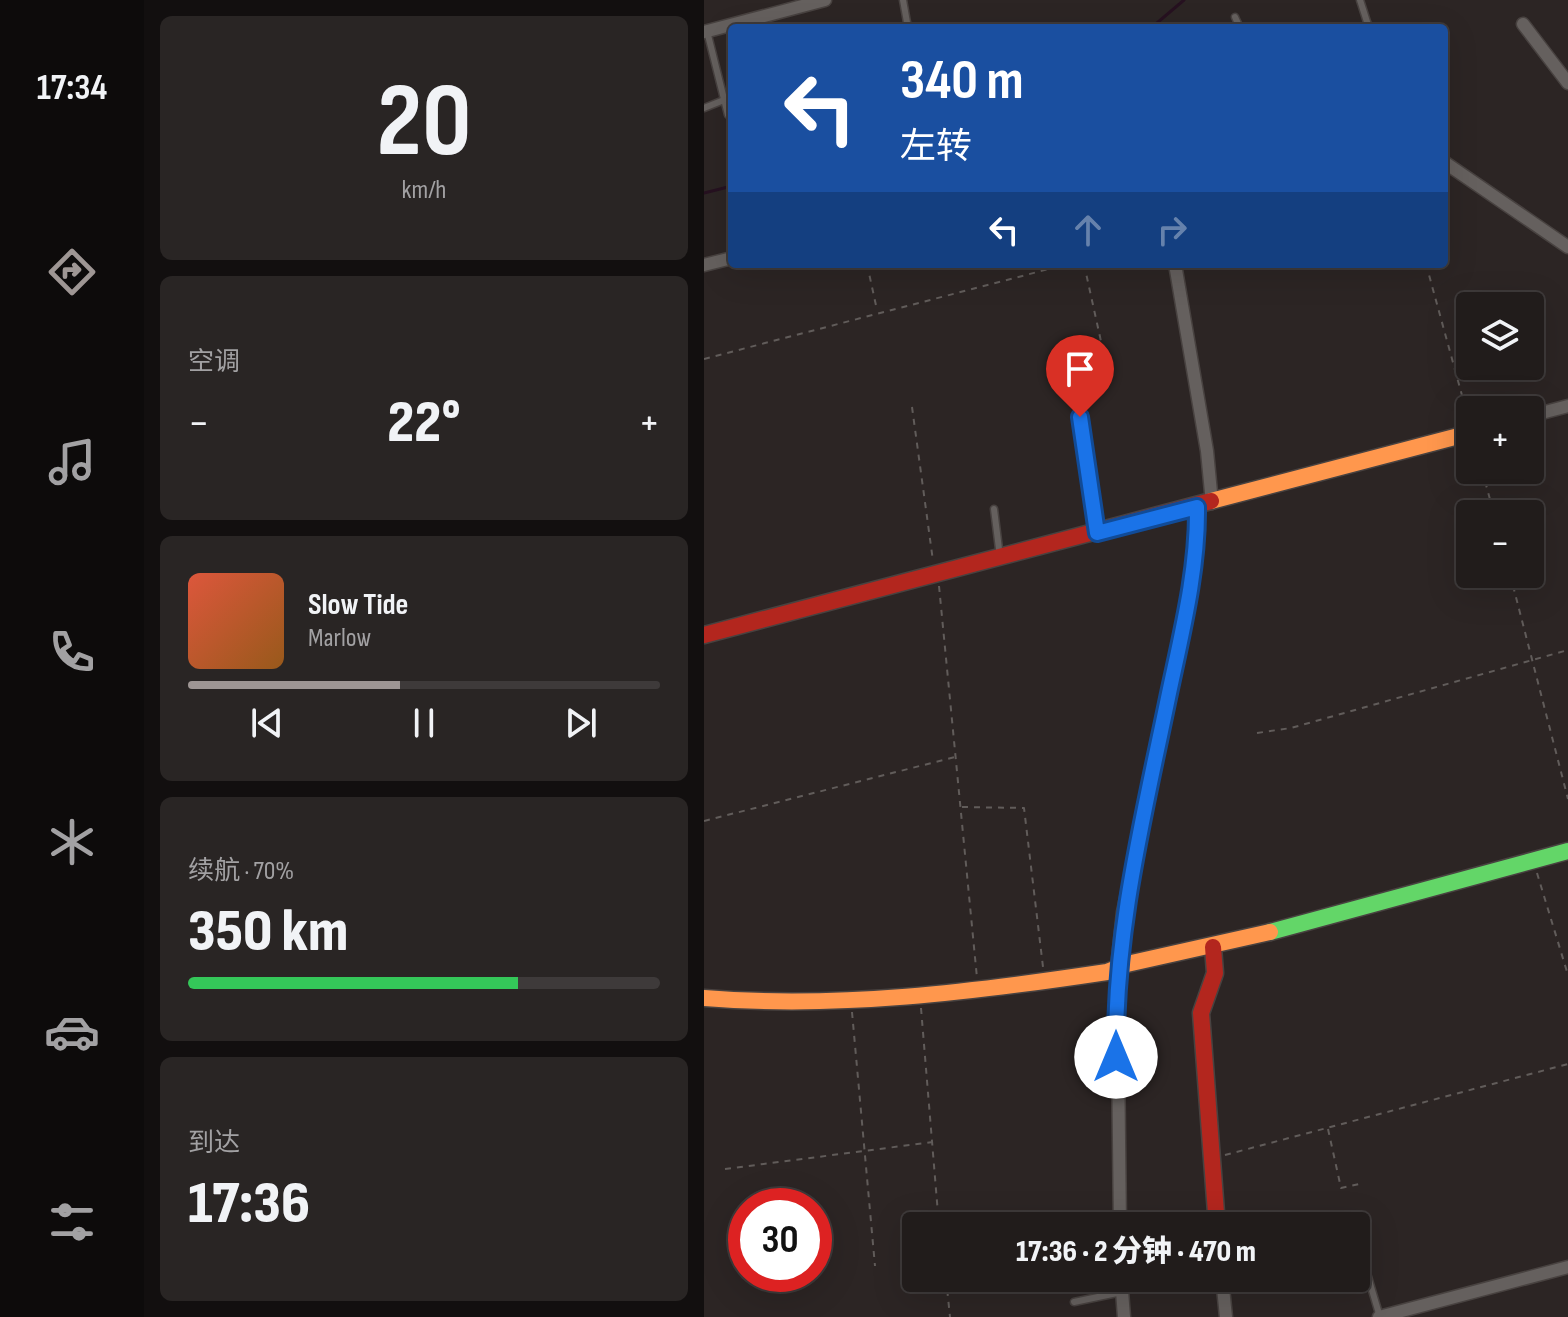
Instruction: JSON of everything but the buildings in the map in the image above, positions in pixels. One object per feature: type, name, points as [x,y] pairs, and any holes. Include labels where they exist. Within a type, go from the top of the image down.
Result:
[{"type":"street","points":[[732,24],[825,0]]},
{"type":"street","points":[[1523,24],[1568,83]]},
{"type":"street","points":[[705,31],[728,25]]},
{"type":"street","points":[[1448,165],[1568,247]]},
{"type":"street","points":[[704,265],[728,259]]},
{"type":"street","points":[[1120,1212],[1117,968],[1123,912],[1187,611],[1197,530],[1204,505],[1207,451],[1176,268]]},
{"type":"street","points":[[1544,412],[1568,406]]},
{"type":"street","points":[[704,635],[1456,437]]},
{"type":"street","points":[[704,998],[779,1004],[978,991],[1045,981],[1207,948],[1568,851]]},
{"type":"street","points":[[1207,948],[1213,984],[1201,1013],[1216,1212]]},
{"type":"street","points":[[1379,1317],[1568,1267]]},
{"type":"street","points":[[1122,1292],[1124,1317]]},
{"type":"street","points":[[1223,1292],[1226,1317]]},
{"type":"lane","points":[[903,0],[907,24]]},
{"type":"lane","points":[[1360,0],[1368,24]]},
{"type":"lane","points":[[1235,17],[1238,24]]},
{"type":"lane","points":[[705,31],[728,115]]},
{"type":"lane","points":[[704,108],[724,100]]},
{"type":"lane","points":[[1080,417],[1097,533]]},
{"type":"lane","points":[[994,509],[1000,559]]},
{"type":"lane","points":[[1370,1284],[1379,1317]]},
{"type":"lane","points":[[1074,1302],[1122,1292]]},
{"type":"path","points":[[868,268],[877,311]]},
{"type":"path","points":[[704,359],[877,311],[1052,268]]},
{"type":"path","points":[[1085,268],[1104,355]]},
{"type":"path","points":[[1427,268],[1463,396]]},
{"type":"path","points":[[912,407],[936,575],[978,991]]},
{"type":"path","points":[[1514,588],[1568,799]]},
{"type":"path","points":[[1257,733],[1291,728],[1568,650]]},
{"type":"path","points":[[704,821],[956,757]]},
{"type":"path","points":[[961,807],[1024,808],[1045,981]]},
{"type":"path","points":[[1533,860],[1568,975]]},
{"type":"path","points":[[920,995],[938,1212]]},
{"type":"path","points":[[851,999],[875,1266]]},
{"type":"path","points":[[1211,1158],[1568,1064]]},
{"type":"path","points":[[1327,1127],[1341,1188],[1359,1184]]},
{"type":"path","points":[[725,1169],[933,1142]]},
{"type":"path","points":[[947,1292],[950,1317]]},
{"type":"waterway","points":[[1156,24],[1184,0]]},
{"type":"waterway","points":[[704,193],[728,187]]},
{"type":"traffic: fast","points":[[1270,932],[1568,851]]},
{"type":"traffic: slow","points":[[1211,501],[1456,437]]},
{"type":"traffic: slow","points":[[704,998],[856,1000],[957,992],[1107,972],[1127,964],[1270,932]]},
{"type":"traffic: jam","points":[[704,635],[1211,501]]},
{"type":"traffic: jam","points":[[1213,947],[1215,973],[1201,1013],[1216,1212]]},
{"type":"route","points":[[1080,417],[1097,533],[1197,507],[1195,555],[1187,611],[1123,912],[1117,968],[1116,1057]]}]
